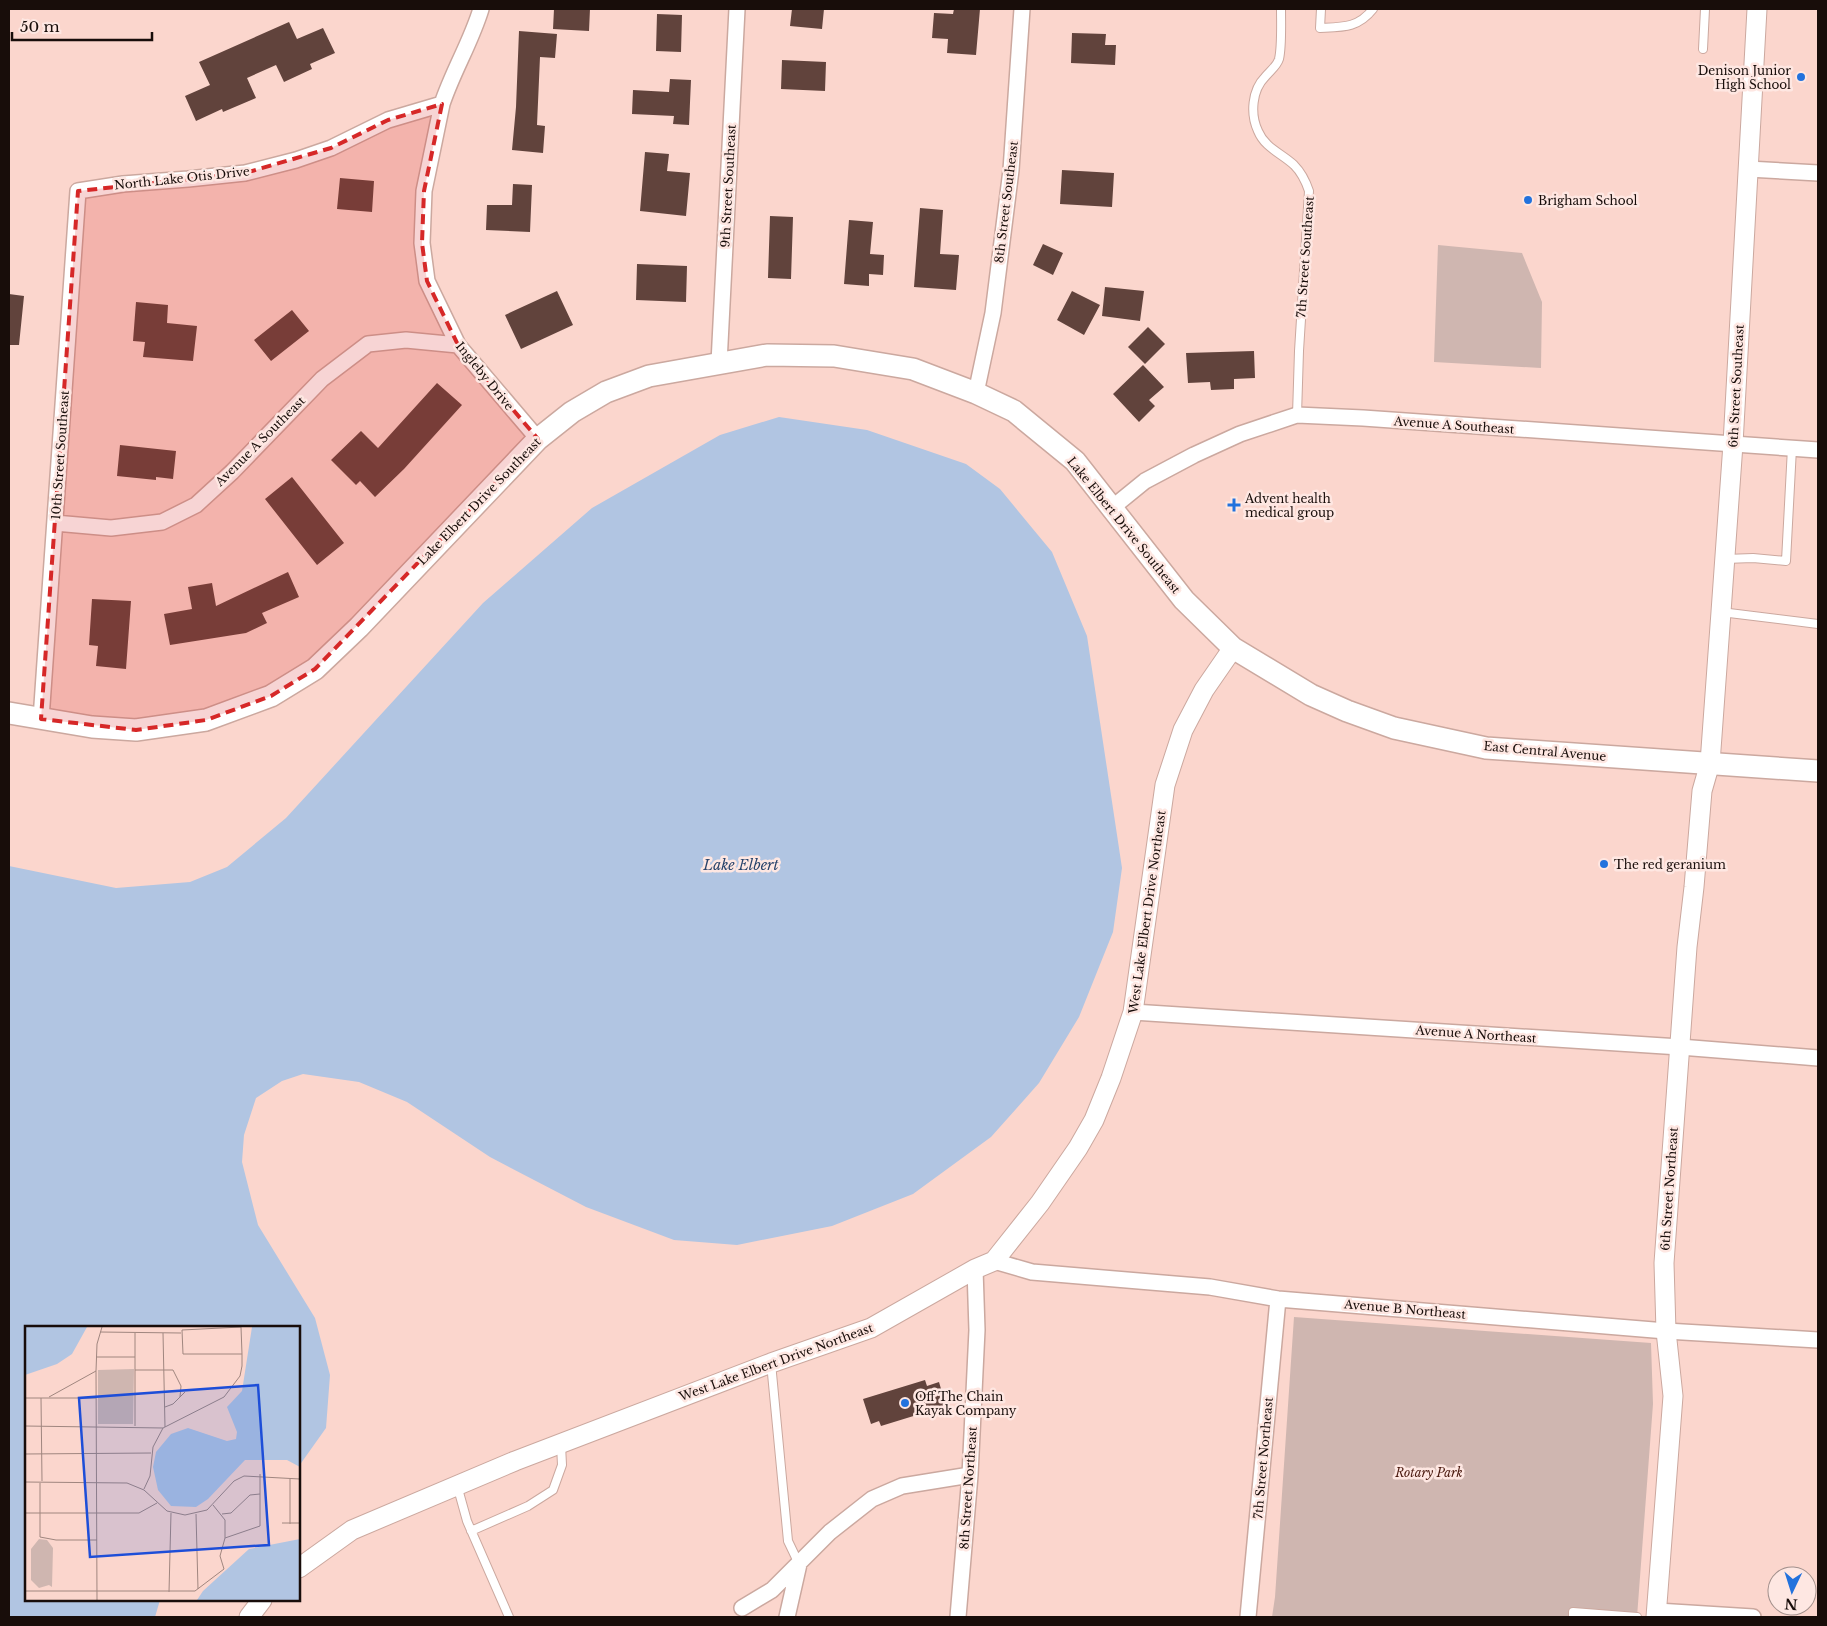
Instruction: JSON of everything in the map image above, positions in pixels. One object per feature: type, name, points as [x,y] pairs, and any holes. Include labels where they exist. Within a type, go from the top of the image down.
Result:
[{"type":"main road","name":"Lake Elbert Drive Southeast","points":[[9,714],[92,727],[136,730],[206,720],[271,696],[315,669],[359,627],[538,439],[572,412],[606,392],[649,376],[767,355],[834,356],[914,368],[976,393],[1014,411],[1076,461],[1184,600],[1233,648]]},
{"type":"main road","name":"East Central Avenue","points":[[1233,648],[1311,695],[1347,711],[1394,728],[1486,748],[1818,771]]},
{"type":"street","points":[[442,104],[450,81],[476,27],[481,9]]},
{"type":"street","name":"9th Street Southeast","points":[[719,363],[737,9]]},
{"type":"street","name":"8th Street Southeast","points":[[976,393],[993,314],[1012,170],[1022,9]]},
{"type":"street","name":"6th Street Southeast","points":[[1710,763],[1733,444],[1757,9]]},
{"type":"street","name":"North Lake Otis Drive","points":[[78,191],[123,184],[254,171],[332,148],[388,120],[442,104]]},
{"type":"street","name":"Ingleby Drive","points":[[442,104],[424,191],[422,243],[427,281],[458,345],[538,439]]},
{"type":"street","points":[[1748,169],[1818,174]]},
{"type":"street","name":"10th Street Southeast","points":[[41,719],[78,191]]},
{"type":"street","name":"Avenue A Southeast","points":[[55,524],[111,528],[162,522],[196,505],[232,472],[322,379],[368,344],[406,340],[458,345]]},
{"type":"street","name":"Avenue A Southeast","points":[[1113,507],[1145,481],[1194,455],[1240,434],[1297,415],[1818,450]]},
{"type":"street","name":"West Lake Elbert Drive Northeast","points":[[300,1567],[313,1556],[352,1530],[560,1443],[772,1363],[871,1328],[975,1269],[994,1261],[1040,1203],[1078,1148],[1094,1120],[1111,1078],[1133,1012],[1165,785],[1184,730],[1204,690],[1233,648]]},
{"type":"street","name":"6th Street Northeast","points":[[1654,1614],[1673,1396],[1666,1331],[1664,1263],[1687,947],[1702,791],[1710,763]]},
{"type":"street","name":"Avenue A Northeast","points":[[1133,1012],[1680,1047],[1818,1058]]},
{"type":"street","name":"Avenue B Northeast","points":[[994,1261],[1032,1272],[1210,1287],[1278,1299],[1666,1331],[1818,1340]]},
{"type":"street","name":"8th Street Northeast","points":[[958,1617],[970,1475],[977,1330],[975,1269]]},
{"type":"street","name":"7th Street Northeast","points":[[1248,1617],[1278,1299]]},
{"type":"street","points":[[742,1608],[772,1590],[830,1532],[872,1499],[902,1486],[970,1475]]},
{"type":"street","points":[[787,1617],[799,1564]]},
{"type":"street","points":[[249,1617],[261,1601]]},
{"type":"street","points":[[1654,1614],[1753,1617]]},
{"type":"lane","name":"7th Street Southeast","points":[[1281,9],[1279,60],[1263,78],[1257,89],[1253,105],[1258,131],[1268,146],[1294,165],[1305,179],[1309,191],[1297,415]]},
{"type":"lane","points":[[1321,9],[1320,28],[1345,27],[1365,20],[1374,9]]},
{"type":"lane","points":[[1703,49],[1705,9]]},
{"type":"lane","points":[[1725,560],[1753,558],[1786,561],[1792,448]]},
{"type":"lane","points":[[1721,612],[1818,624]]},
{"type":"lane","points":[[772,1363],[788,1541],[799,1564]]},
{"type":"lane","points":[[471,1531],[528,1506],[553,1490],[562,1465],[560,1443]]},
{"type":"lane","points":[[458,1485],[471,1531],[509,1617]]},
{"type":"lane","points":[[1573,1615],[1637,1617]]},
{"type":"highlighted area","points":[[442,104],[424,191],[422,243],[427,281],[458,345],[538,439],[315,669],[271,696],[206,720],[136,730],[41,719],[78,191],[245,173],[331,148],[388,120]]},
{"type":"green space","points":[[1438,245],[1522,253],[1542,302],[1541,368],[1434,362]]},
{"type":"green space","name":"Rotary Park","points":[[1294,1317],[1651,1343],[1653,1404],[1637,1617],[1272,1617],[1275,1597]]},
{"type":"water","name":"Lake Elbert","points":[[779,417],[867,430],[966,464],[1000,489],[1052,552],[1087,636],[1122,868],[1113,932],[1079,1017],[1039,1083],[991,1137],[913,1194],[832,1226],[737,1245],[674,1240],[586,1207],[490,1157],[407,1102],[359,1082],[303,1074],[282,1081],[256,1098],[244,1135],[242,1162],[258,1225],[315,1318],[330,1375],[326,1428],[300,1465],[300,1326],[25,1326],[25,1601],[160,1601],[155,1617],[9,1617],[9,866],[116,888],[190,882],[227,867],[286,818],[483,603],[592,508],[720,435]]},
{"type":"building","points":[[554,9],[590,9],[589,31],[553,29]]},
{"type":"building","points":[[792,9],[824,9],[822,29],[790,26]]},
{"type":"building","points":[[954,9],[980,9],[976,55],[947,53],[948,39],[932,38],[934,13],[953,14]]},
{"type":"building","points":[[657,14],[682,15],[681,52],[656,51]]},
{"type":"building","points":[[289,22],[297,39],[323,28],[335,53],[310,64],[312,69],[284,82],[276,65],[247,78],[256,98],[223,112],[222,109],[196,121],[185,96],[210,85],[199,62]]},
{"type":"building","points":[[519,31],[557,34],[555,58],[540,57],[537,125],[545,126],[543,153],[512,150]]},
{"type":"building","points":[[1072,33],[1106,34],[1105,45],[1116,45],[1115,65],[1071,63]]},
{"type":"building","points":[[782,60],[826,62],[825,91],[781,89]]},
{"type":"building","points":[[670,79],[691,80],[689,125],[673,124],[674,116],[632,114],[633,90],[669,92]]},
{"type":"building","points":[[645,152],[669,154],[667,171],[690,173],[686,216],[640,211]]},
{"type":"building","points":[[1062,170],[1114,173],[1112,207],[1060,204]]},
{"type":"building","points":[[340,178],[374,181],[372,212],[337,209]]},
{"type":"building","points":[[513,184],[532,185],[530,232],[486,230],[487,205],[512,205]]},
{"type":"building","points":[[920,208],[943,210],[940,254],[959,255],[956,290],[914,287]]},
{"type":"building","points":[[770,216],[793,217],[791,279],[768,278]]},
{"type":"building","points":[[849,220],[873,222],[870,254],[884,255],[883,275],[869,274],[869,286],[844,284]]},
{"type":"building","points":[[1043,244],[1063,253],[1053,275],[1033,265]]},
{"type":"building","points":[[637,264],[687,266],[686,302],[636,300]]},
{"type":"building","points":[[1105,287],[1144,291],[1140,321],[1102,316]]},
{"type":"building","points":[[557,291],[573,325],[521,349],[505,315]]},
{"type":"building","points":[[1072,291],[1100,305],[1084,335],[1057,320]]},
{"type":"building","points":[[9,294],[24,296],[19,345],[9,345]]},
{"type":"building","points":[[136,302],[168,305],[167,323],[197,326],[193,361],[143,357],[145,342],[133,341]]},
{"type":"building","points":[[292,310],[309,331],[271,361],[254,340]]},
{"type":"building","points":[[1148,327],[1165,344],[1145,364],[1128,347]]},
{"type":"building","points":[[1254,351],[1255,378],[1234,379],[1234,389],[1211,390],[1210,382],[1188,383],[1186,353]]},
{"type":"building","points":[[1143,365],[1164,387],[1149,400],[1155,406],[1139,422],[1113,394]]},
{"type":"building","points":[[437,383],[462,405],[404,469],[375,497],[360,481],[356,485],[331,460],[361,431],[378,448]]},
{"type":"building","points":[[120,445],[176,451],[173,479],[156,477],[156,480],[117,476]]},
{"type":"building","points":[[292,477],[344,543],[317,565],[265,499]]},
{"type":"building","points":[[288,572],[299,597],[262,613],[267,623],[246,633],[170,645],[164,614],[192,609],[188,587],[212,583],[216,606]]},
{"type":"building","points":[[92,599],[131,601],[126,669],[96,666],[98,646],[89,645]]},
{"type":"building","name":"Off The Chain Kayak Company","points":[[925,1380],[927,1386],[939,1382],[946,1406],[881,1426],[879,1421],[871,1424],[863,1399]]},
{"type":"place","name":"Denison Junior High School","points":[[1801,77]]},
{"type":"place","name":"Brigham School","points":[[1528,200]]},
{"type":"place","name":"Advent health medical group","points":[[1234,505]]},
{"type":"place","name":"The red geranium","points":[[1604,864]]},
{"type":"place","name":"Off The Chain Kayak Company","points":[[905,1403]]}]
